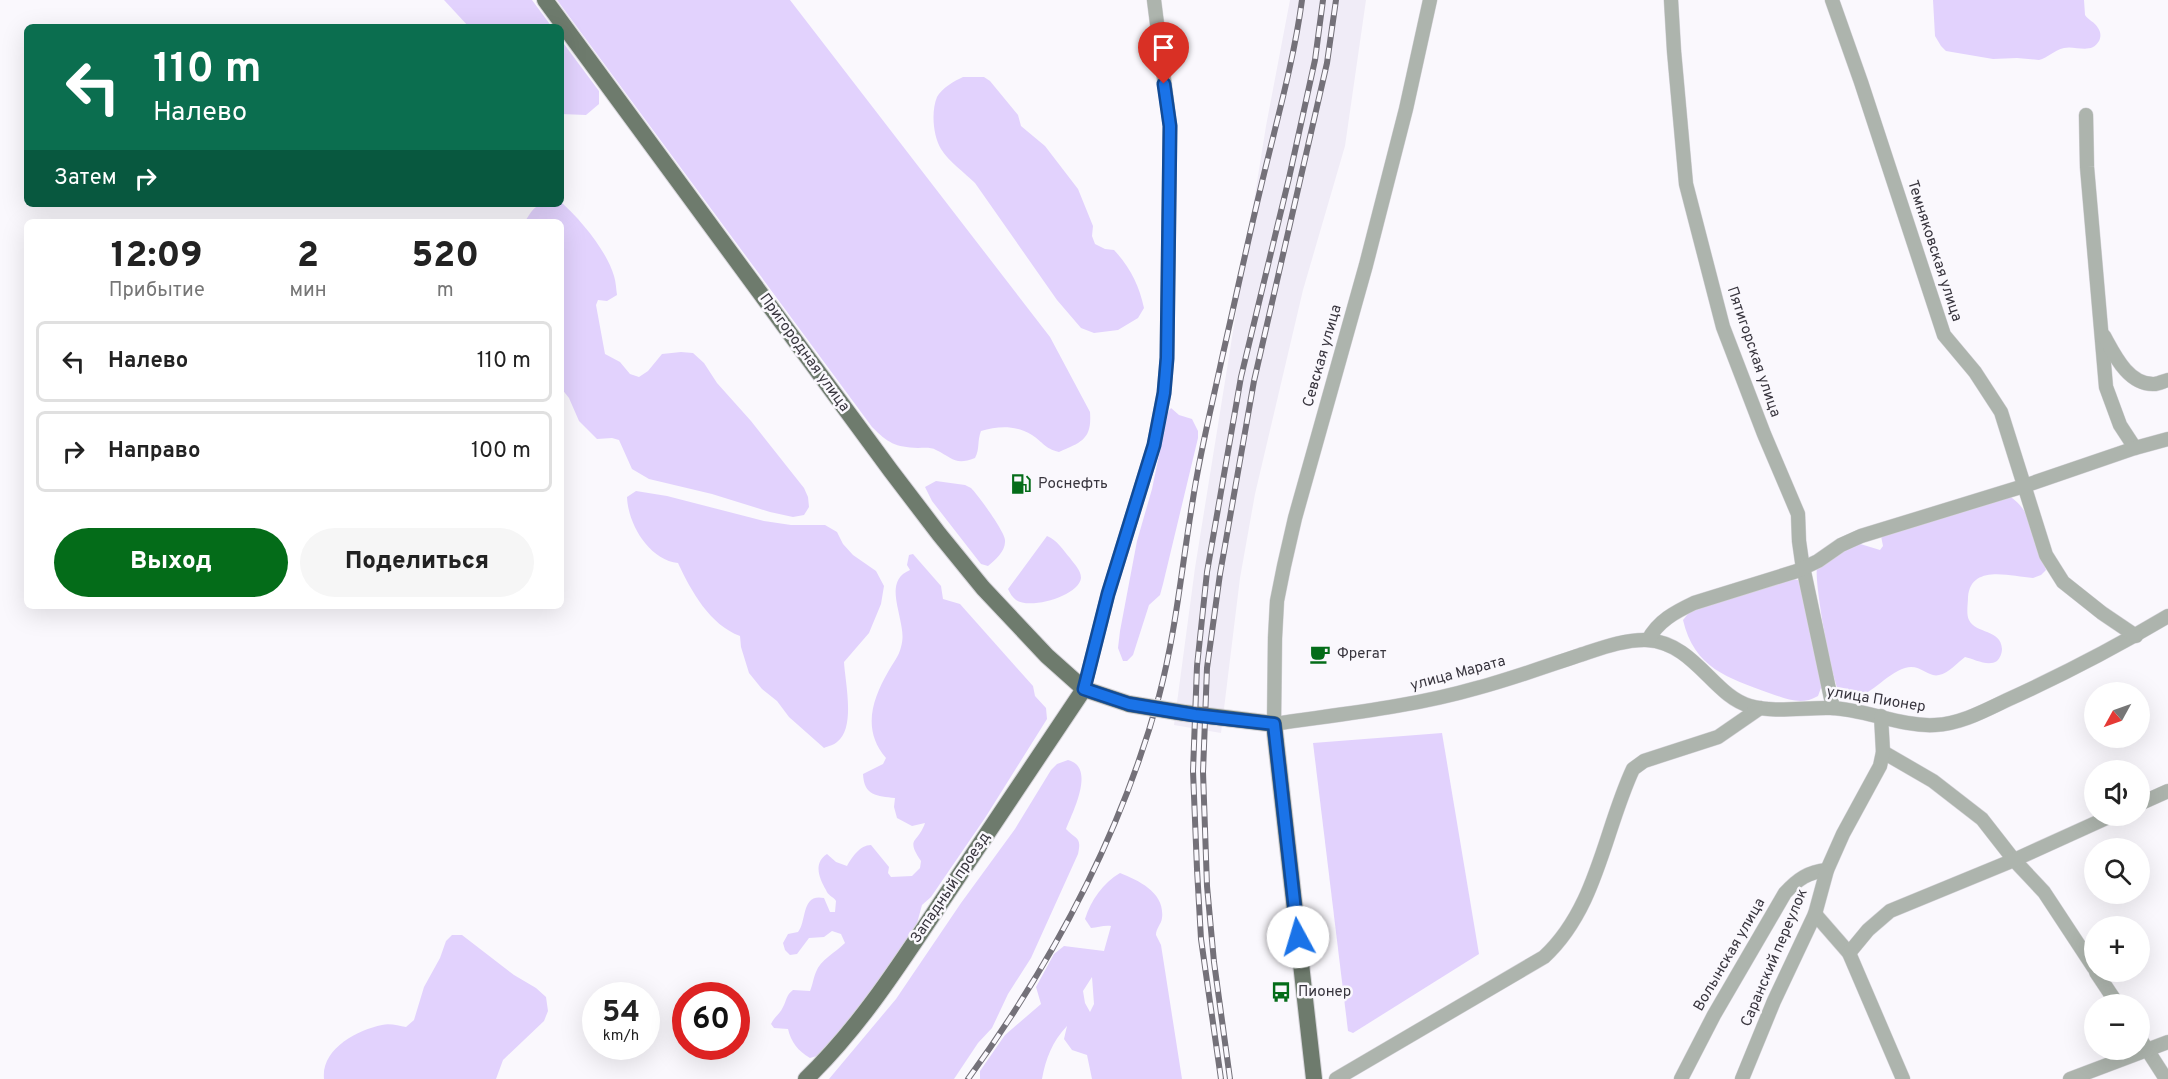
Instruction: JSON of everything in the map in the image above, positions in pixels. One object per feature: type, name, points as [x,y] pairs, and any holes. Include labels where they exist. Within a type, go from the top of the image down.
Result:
[{"type":"main road","name":"Пригородная улица","points":[[544,0],[562,24]]},
{"type":"main road","name":"Пригородная улица","points":[[564,27],[939,534],[1014,623],[1084,689]]},
{"type":"main road","points":[[1084,689],[1129,704],[1274,724],[1314,1079]]},
{"type":"main road","name":"Западный проезд","points":[[806,1079],[824,1062],[858,1022],[884,986],[1084,689]]},
{"type":"street","points":[[1084,689],[1108,594],[1154,445],[1164,393],[1167,358],[1170,126],[1154,0]]},
{"type":"street","name":"Севская улица","points":[[1274,724],[1275,628],[1277,601],[1286,556],[1366,265],[1431,0]]},
{"type":"street","name":"Пятигорская улица","points":[[1671,0],[1686,184],[1723,327],[1798,514],[1799,541],[1804,569],[1833,708]]},
{"type":"street","name":"Темняковская улица","points":[[1832,0],[1862,82],[1944,335],[1975,372],[2001,412],[2046,555],[2063,582],[2136,636]]},
{"type":"street","points":[[2086,115],[2087,167],[2106,387],[2120,425],[2135,448]]},
{"type":"street","points":[[2102,332],[2120,365],[2140,381],[2154,384],[2168,380]]},
{"type":"street","points":[[1647,640],[1659,624],[1679,610],[1694,603],[1804,569],[1848,541],[2168,439]]},
{"type":"street","name":"улица Пионер","points":[[1647,640],[1670,646],[1683,654],[1732,697],[1748,706],[1833,708],[1933,726],[1958,721],[2040,685],[2136,636],[2168,616]]},
{"type":"street","name":"улица Марата","points":[[1274,724],[1397,706],[1476,689],[1600,648],[1647,640]]},
{"type":"street","points":[[1336,1079],[1544,957],[1558,944],[1584,900],[1600,863],[1633,768],[1644,761],[1718,737],[1760,708]]},
{"type":"street","name":"Саранский переулок","points":[[1742,1079],[1774,1001],[1815,914],[1827,870],[1843,834],[1880,766],[1883,752],[1881,716]]},
{"type":"street","points":[[1883,752],[1964,803],[1995,834],[2014,860],[2044,891],[2084,953]]},
{"type":"street","points":[[2150,799],[2168,791]]},
{"type":"street","points":[[1849,953],[1868,930],[1890,910],[2014,860],[2089,826]]},
{"type":"street","name":"Волынская улица","points":[[1681,1079],[1719,1006],[1785,893],[1797,880],[1814,871],[1827,870]]},
{"type":"street","points":[[1815,914],[1849,953],[1903,1079]]},
{"type":"street","points":[[2150,1049],[2168,1042]]},
{"type":"street","points":[[2150,1053],[2166,1079]]},
{"type":"street","points":[[2070,1079],[2121,1060]]},
{"type":"shaded area","points":[[444,0],[532,0],[550,24],[466,24]]},
{"type":"shaded area","points":[[557,0],[790,0],[1050,337],[1090,412],[1089,428],[1084,438],[1059,452],[1050,449],[1020,429],[1000,427],[987,429],[981,431],[975,458],[958,461],[932,448],[898,445],[883,437],[872,427]]},
{"type":"shaded area","points":[[1290,0],[1366,0],[1345,146],[1303,290],[1255,494],[1240,578],[1221,733],[1174,725],[1195,568],[1266,126]]},
{"type":"shaded area","points":[[1933,0],[2084,0],[2085,15],[2097,26],[2100,38],[2092,48],[2068,47],[2039,60],[1993,59],[1946,51],[1935,36]]},
{"type":"shaded area","points":[[564,44],[599,91],[599,104],[586,115],[564,114]]},
{"type":"shaded area","points":[[963,77],[984,77],[990,81],[1018,115],[1021,126],[1045,146],[1078,189],[1093,226],[1092,236],[1095,244],[1114,250],[1125,263],[1137,284],[1144,308],[1138,318],[1118,330],[1094,333],[1081,328],[1057,300],[975,183],[944,154],[938,144],[935,131],[935,103],[942,91]]},
{"type":"shaded area","points":[[564,205],[592,236],[610,266],[617,295],[607,301],[598,300],[596,305],[605,354],[620,362],[630,374],[639,377],[648,371],[662,354],[693,353],[704,363],[717,383],[751,421],[804,488],[809,507],[804,515],[793,517],[770,512],[712,494],[649,479],[632,469],[619,440],[597,439],[579,421],[564,392],[564,219],[527,219],[535,208],[564,207]]},
{"type":"shaded area","points":[[1171,408],[1179,415],[1192,419],[1198,431],[1198,438],[1160,595],[1149,605],[1133,655],[1127,661],[1123,661],[1118,648],[1137,541],[1152,489],[1168,412]]},
{"type":"shaded area","points":[[936,481],[971,488],[996,522],[1004,536],[1005,544],[1000,555],[988,566],[981,564],[932,501],[925,487]]},
{"type":"shaded area","points":[[636,491],[667,496],[764,521],[791,525],[825,525],[837,532],[843,544],[853,555],[876,571],[884,586],[881,604],[869,633],[844,662],[848,716],[843,735],[836,743],[824,748],[762,689],[749,673],[740,636],[719,624],[703,606],[695,596],[678,563],[658,555],[649,548],[636,529],[628,507],[627,497]]},
{"type":"shaded area","points":[[2005,494],[2022,507],[2028,516],[2046,570],[2033,578],[2003,574],[1984,576],[1976,580],[1971,587],[1968,597],[1969,620],[1977,628],[1993,635],[2001,643],[2001,655],[1998,660],[1985,663],[1965,657],[1953,668],[1939,675],[1915,667],[1905,668],[1863,695],[1849,698],[1842,696],[1833,673],[1824,633],[1817,568],[1857,543],[1880,550],[1883,546],[1881,536]]},
{"type":"shaded area","points":[[1047,536],[1060,546],[1077,567],[1081,578],[1078,585],[1063,596],[1042,602],[1023,603],[1016,600],[1008,589]]},
{"type":"shaded area","points":[[913,554],[941,586],[943,599],[960,604],[1033,686],[1035,696],[1046,708],[1047,719],[985,818],[931,897],[922,905],[916,927],[855,1015],[817,1056],[810,1058],[796,1046],[788,1029],[774,1028],[771,1024],[791,992],[793,990],[810,991],[818,968],[845,943],[841,934],[832,931],[824,937],[809,938],[797,954],[790,955],[785,950],[783,943],[788,934],[798,932],[808,904],[812,900],[824,898],[830,912],[835,912],[836,901],[821,881],[820,862],[827,854],[836,862],[847,866],[860,849],[871,845],[889,867],[888,873],[891,877],[912,876],[920,868],[921,861],[913,844],[925,823],[912,826],[897,818],[894,807],[895,798],[873,794],[869,791],[863,774],[883,764],[886,758],[874,737],[872,715],[878,693],[901,647],[902,633],[896,585],[903,574],[910,570],[907,565],[909,555]]},
{"type":"shaded area","points":[[1792,579],[1798,580],[1801,584],[1822,685],[1818,696],[1806,701],[1769,693],[1715,669],[1695,650],[1683,620],[1691,610]]},
{"type":"shaded area","points":[[1442,733],[1479,954],[1353,1033],[1348,1031],[1313,743]]},
{"type":"shaded area","points":[[1068,760],[1076,764],[1082,780],[1066,829],[1079,841],[1078,854],[1031,958],[1008,994],[992,1028],[978,1043],[954,1079],[829,1079],[896,999],[961,903],[1015,829],[1051,770],[1057,764]]},
{"type":"shaded area","points":[[1120,873],[1150,889],[1160,902],[1162,918],[1156,935],[1161,945],[1182,1079],[1092,1079],[1087,1055],[1072,1050],[1064,1039],[1067,1026],[1050,1051],[1042,1079],[980,1079],[980,1071],[1005,1035],[1041,1004],[1036,987],[1054,954],[1064,946],[1104,951],[1111,926],[1091,928],[1085,919],[1098,893]],"holes":[[[1092,977],[1094,1004],[1090,1012],[1085,1003],[1083,991]]]},
{"type":"shaded area","points":[[452,935],[462,935],[546,997],[548,1011],[544,1021],[503,1060],[496,1079],[324,1079],[328,1059],[334,1050],[352,1036],[385,1024],[406,1027],[414,1020],[424,987],[440,958],[446,941]]},
{"type":"railway","points":[[968,1079],[1028,990],[1081,896],[1125,798],[1143,748],[1165,672],[1203,446],[1290,66],[1302,0]]},
{"type":"railway","points":[[1221,1079],[1201,939],[1193,771],[1197,666],[1207,572],[1241,377],[1315,60],[1323,0]]},
{"type":"railway","points":[[1230,1079],[1214,962],[1207,886],[1203,772],[1207,668],[1220,574],[1254,381],[1327,63],[1336,0]]},
{"type":"place","name":"Роснефть","points":[[1021,484]]},
{"type":"place","name":"Фрегат","points":[[1320,654]]},
{"type":"place","name":"Пионер","points":[[1281,992]]},
{"type":"route","points":[[1164,84],[1170,126],[1167,358],[1164,393],[1154,445],[1108,594],[1084,689],[1129,704],[1195,715],[1274,724],[1298,937]]}]
